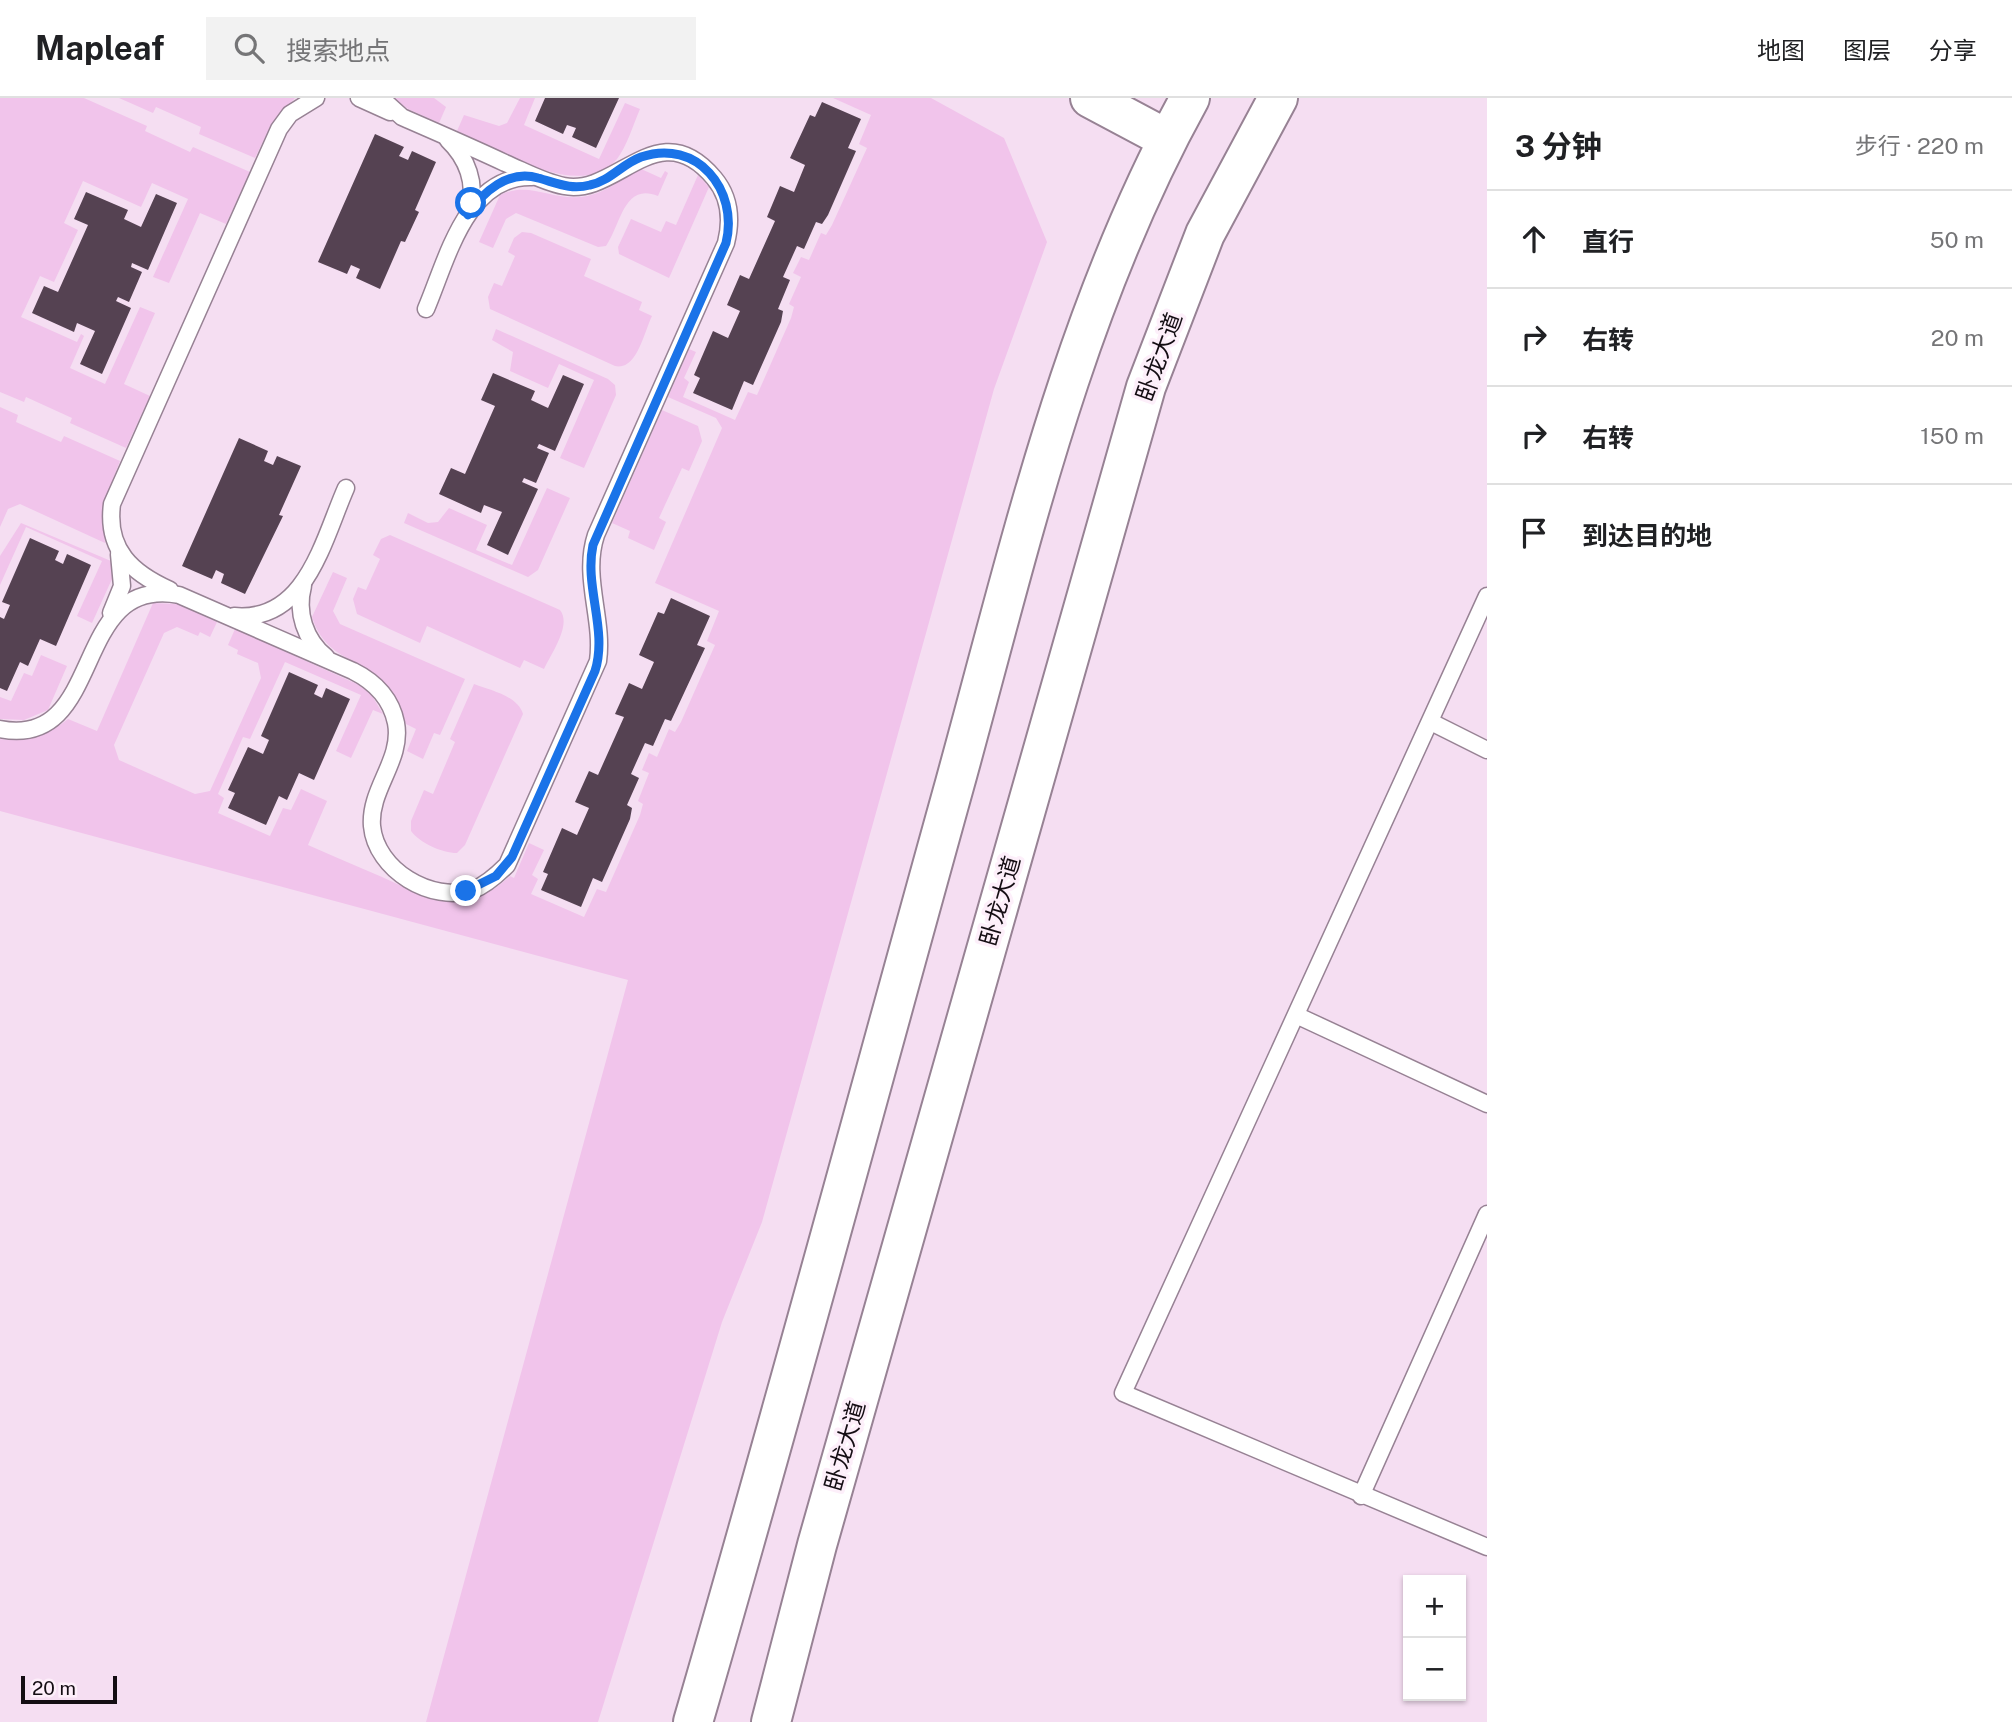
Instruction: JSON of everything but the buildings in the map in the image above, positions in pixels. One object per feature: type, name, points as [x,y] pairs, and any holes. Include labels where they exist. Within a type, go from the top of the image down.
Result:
[{"type":"main road","points":[[1090,98],[1167,139]]},
{"type":"main road","points":[[693,1722],[750,1525],[1059,403],[1130,218],[1167,139],[1190,98]]},
{"type":"main road","name":"卧龙大道","points":[[771,1722],[821,1532],[1146,387],[1205,234],[1278,98]]},
{"type":"lane","points":[[0,729],[34,728],[63,710],[74,694],[122,586],[122,569],[113,535],[111,514],[121,482],[279,129],[290,114],[316,98]]},
{"type":"lane","points":[[118,550],[125,562],[141,576],[371,681],[387,699],[394,716],[395,750],[377,793],[372,817],[374,835],[386,861],[405,877],[443,891],[474,889],[496,876],[512,857],[595,671],[600,643],[590,565],[593,545],[729,231],[729,209],[722,188],[702,166],[685,157],[661,154],[643,157],[600,183],[566,187],[537,177],[359,98]]},
{"type":"lane","points":[[381,98],[402,117]]},
{"type":"lane","points":[[438,133],[455,146],[466,164],[471,183],[468,215]]},
{"type":"lane","points":[[426,309],[468,215],[479,198],[494,186],[512,178],[537,177]]},
{"type":"lane","points":[[334,663],[315,646],[302,620],[301,602],[305,581],[346,488]]},
{"type":"lane","points":[[225,614],[253,617],[268,613],[286,604],[305,581]]},
{"type":"lane","points":[[101,635],[112,616],[135,599],[161,593],[186,597]]},
{"type":"lane","points":[[1487,596],[1124,1393],[1361,1496],[1487,1547]]},
{"type":"lane","points":[[1431,722],[1487,750]]},
{"type":"lane","points":[[1298,1016],[1487,1104]]},
{"type":"lane","points":[[1361,1496],[1487,1214]]},
{"type":"shaded area","points":[[0,98],[84,98],[147,126],[145,131],[190,152],[193,147],[250,172],[226,224],[200,213],[169,283],[153,277],[188,199],[152,183],[141,207],[83,181],[64,223],[78,230],[54,282],[40,276],[21,317],[77,342],[81,334],[84,336],[70,368],[105,384],[140,307],[155,313],[124,384],[150,396],[126,448],[70,423],[72,418],[26,397],[24,402],[0,392]]},
{"type":"shaded area","points":[[119,98],[295,98],[272,123],[255,158],[199,134],[201,127],[156,107],[153,113]]},
{"type":"shaded area","points":[[393,98],[434,98],[446,107],[439,123],[408,109]]},
{"type":"shaded area","points":[[520,98],[535,98],[524,125],[599,159],[625,103],[640,109],[617,159],[601,171],[582,176],[538,168],[457,131],[464,115],[499,126],[507,123]]},
{"type":"shaded area","points":[[833,98],[931,98],[1004,138],[1047,242],[994,389],[762,1222],[722,1322],[598,1722],[426,1722],[628,980],[0,811],[0,739],[19,740],[36,736],[68,719],[97,731],[153,603],[177,604],[217,622],[210,637],[200,632],[198,636],[177,627],[164,633],[114,745],[119,760],[195,794],[210,791],[261,678],[258,663],[237,654],[238,650],[228,645],[235,629],[357,684],[371,694],[383,714],[373,710],[351,758],[336,751],[361,695],[285,662],[250,739],[243,737],[218,794],[224,798],[218,813],[270,836],[283,808],[291,810],[301,789],[327,801],[308,845],[416,892],[447,900],[463,901],[478,897],[510,876],[514,878],[529,843],[544,850],[532,875],[538,879],[531,894],[584,917],[597,889],[606,892],[640,815],[643,804],[638,801],[649,773],[642,770],[649,753],[657,757],[669,729],[675,732],[715,645],[707,641],[719,611],[655,583],[722,428],[716,418],[668,397],[689,349],[696,352],[684,378],[689,382],[683,397],[735,420],[748,392],[757,395],[791,318],[794,307],[789,304],[801,277],[793,273],[801,257],[809,260],[821,233],[826,235],[832,225],[867,148],[859,144],[871,115]]},
{"type":"shaded area","points":[[639,168],[661,178],[665,171],[668,173],[658,196],[647,193],[631,200],[606,246],[598,247],[516,213],[506,219],[493,248],[479,242],[500,195],[511,191],[530,190],[559,196],[589,196]]},
{"type":"shaded area","points":[[698,175],[709,187],[669,278],[619,254],[618,247],[631,219],[661,232],[666,221],[676,225]]},
{"type":"shaded area","points":[[522,232],[531,233],[591,259],[584,276],[642,302],[639,310],[652,316],[639,349],[629,363],[615,366],[490,309],[488,297],[494,283],[502,286],[515,256],[508,252],[514,238]]},
{"type":"shaded area","points":[[496,329],[608,379],[615,385],[616,395],[584,468],[560,458],[594,380],[559,364],[548,388],[510,371],[513,352],[492,340]]},
{"type":"shaded area","points":[[0,407],[18,415],[16,422],[61,442],[64,436],[120,461],[103,505],[105,543],[20,504],[8,509],[0,527]]},
{"type":"shaded area","points":[[662,410],[698,426],[702,441],[689,471],[682,468],[659,518],[666,522],[654,550],[628,538],[630,531],[612,523]]},
{"type":"shaded area","points":[[547,488],[570,498],[538,570],[528,577],[404,523],[408,513],[428,523],[438,522],[449,508],[487,525],[476,550],[512,565]]},
{"type":"shaded area","points":[[21,523],[111,561],[112,579],[92,623],[77,616],[102,561],[26,527],[0,585],[0,556]]},
{"type":"shaded area","points":[[390,535],[560,610],[564,623],[562,631],[544,669],[524,660],[520,668],[427,626],[420,643],[357,614],[353,599],[358,587],[366,590],[380,559],[373,555],[381,539]]},
{"type":"shaded area","points":[[333,572],[347,578],[333,611],[340,624],[465,679],[440,735],[434,733],[423,759],[407,751],[416,729],[406,724],[397,701],[386,684],[332,648],[320,635],[312,617]]},
{"type":"shaded area","points":[[41,655],[67,666],[48,710],[24,720],[0,719],[0,697],[11,701],[24,673],[32,676]]},
{"type":"shaded area","points":[[474,684],[510,698],[523,714],[465,845],[457,853],[451,853],[420,839],[411,831],[411,821],[424,790],[433,794],[455,742],[450,739]]},
{"type":"route","points":[[466,891],[482,886],[496,876],[512,857],[595,671],[600,643],[590,556],[596,535],[729,231],[729,209],[722,188],[702,166],[685,157],[668,154],[634,160],[600,183],[579,187],[566,187],[537,177],[512,178],[486,191],[468,215],[471,203]]}]
